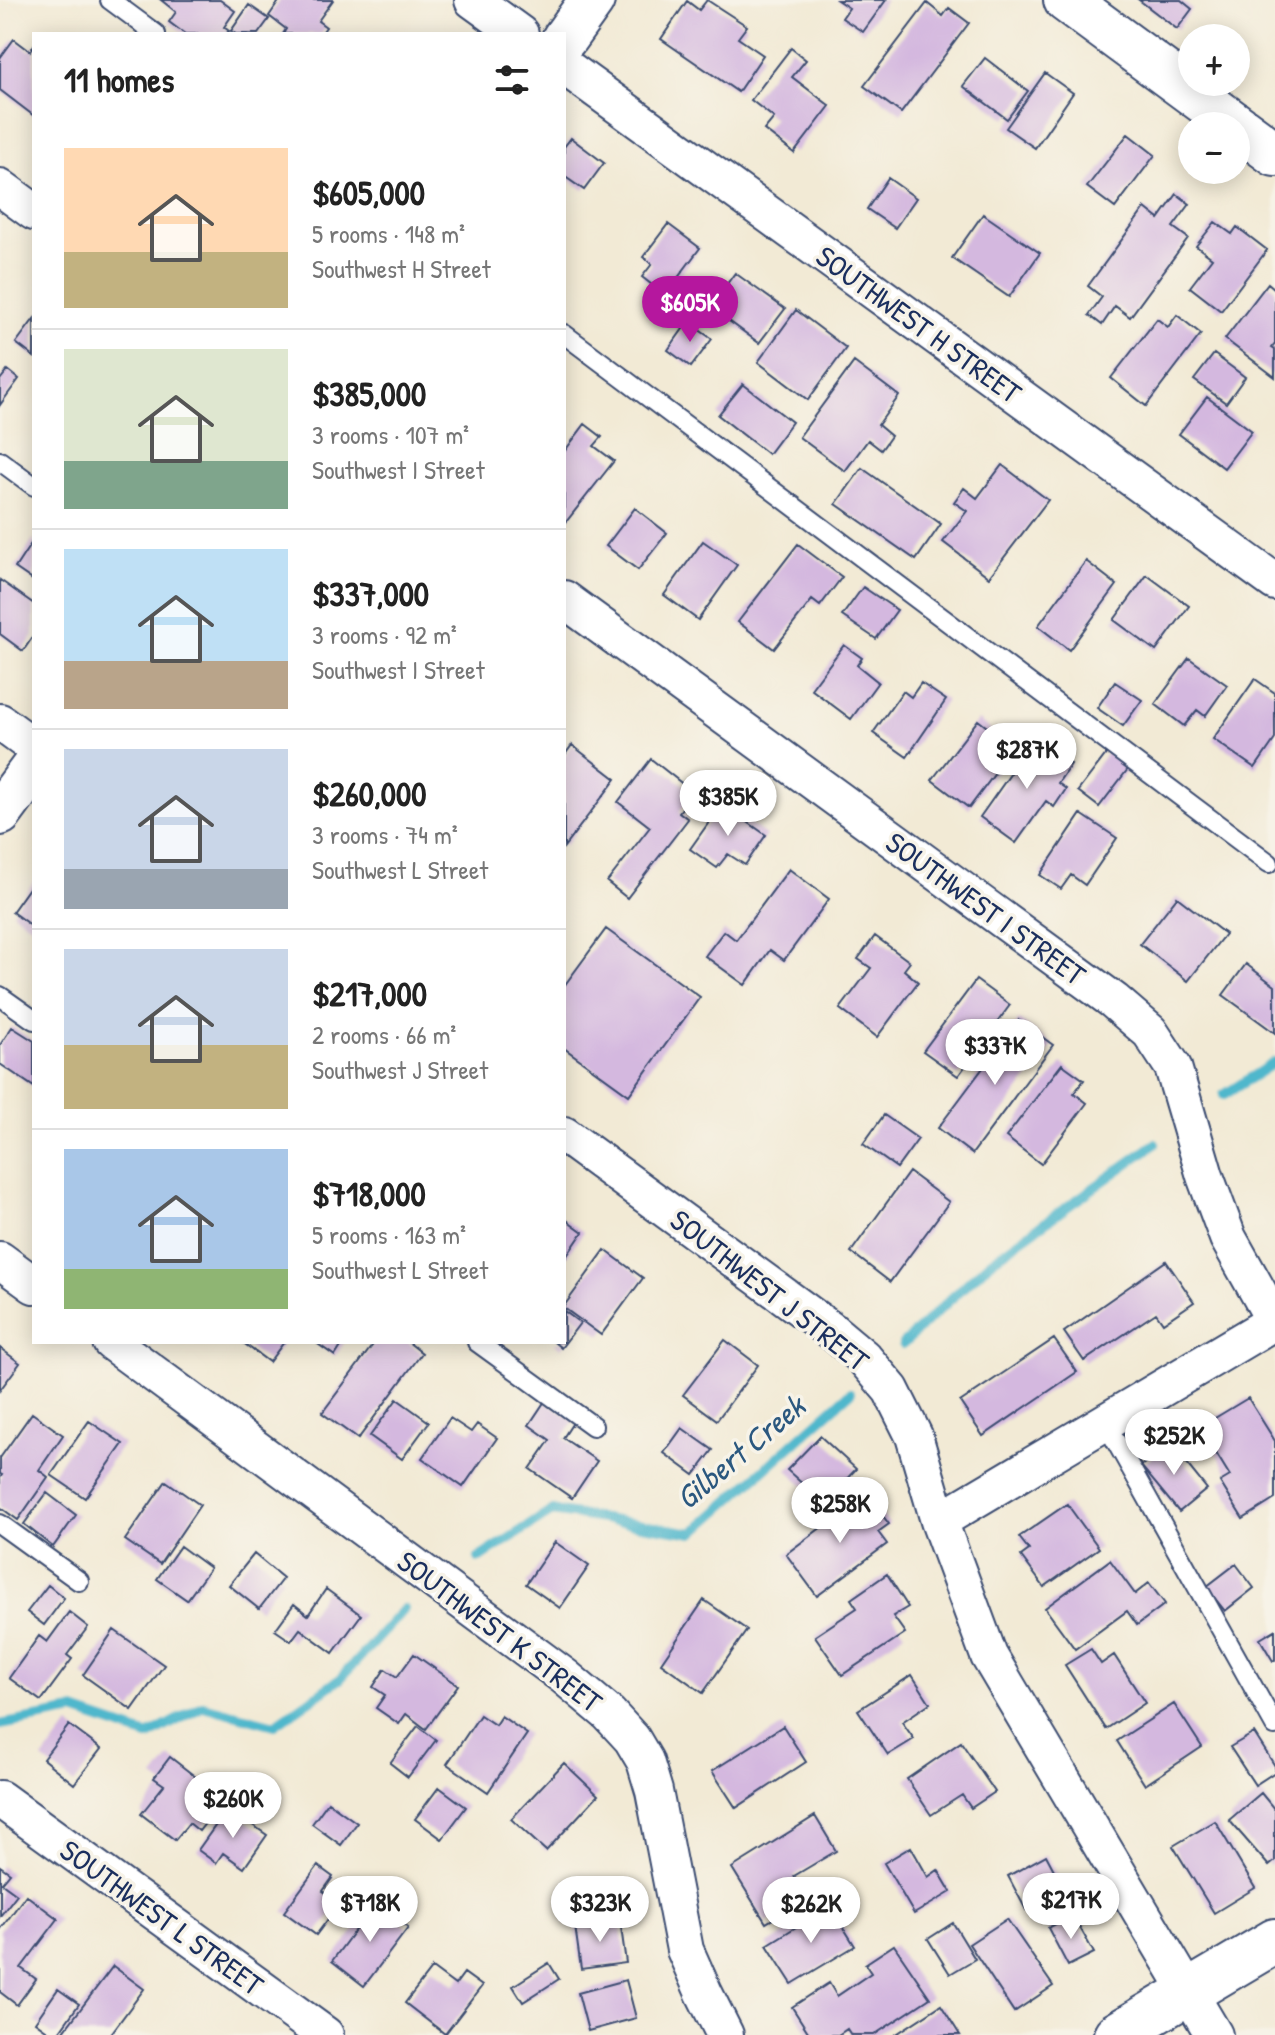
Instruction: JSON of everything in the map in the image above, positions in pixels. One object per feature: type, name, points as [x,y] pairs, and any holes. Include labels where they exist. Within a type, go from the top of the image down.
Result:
[{"type":"street","points":[[473,0],[517,32]]},
{"type":"street","points":[[566,36],[592,0]]},
{"type":"street","points":[[1066,0],[1275,154]]},
{"type":"street","name":"SOUTHWEST H STREET","points":[[566,67],[1275,582]]},
{"type":"street","points":[[0,187],[32,211]]},
{"type":"street","name":"SOUTHWEST I STREET","points":[[566,600],[1114,1001],[1150,1032],[1173,1067],[1205,1176],[1228,1238],[1275,1322]]},
{"type":"street","points":[[0,722],[32,746]]},
{"type":"street","points":[[0,813],[32,770]]},
{"type":"street","name":"SOUTHWEST J STREET","points":[[566,1136],[832,1331],[863,1357],[891,1390],[914,1436],[939,1521],[989,1656],[1214,2035]]},
{"type":"street","points":[[0,1260],[32,1284]]},
{"type":"street","points":[[939,1521],[1275,1322]]},
{"type":"street","name":"SOUTHWEST K STREET","points":[[114,1344],[565,1677],[609,1714],[632,1739],[645,1761],[654,1791],[685,1950],[725,2035]]},
{"type":"street","name":"SOUTHWEST L STREET","points":[[0,1799],[325,2035]]},
{"type":"street","points":[[1116,2035],[1275,1941]]},
{"type":"lane","points":[[110,0],[153,32]]},
{"type":"lane","points":[[566,336],[1269,863]]},
{"type":"lane","points":[[0,461],[32,485]]},
{"type":"lane","points":[[0,996],[32,1019]]},
{"type":"lane","points":[[480,1344],[593,1426]]},
{"type":"lane","points":[[1105,1422],[1275,1726]]},
{"type":"lane","points":[[0,1524],[79,1581]]},
{"type":"building","points":[[161,0],[220,0],[235,11],[224,27],[228,32],[182,32],[169,22],[176,12]]},
{"type":"building","points":[[280,0],[333,0],[318,21],[326,27],[322,32],[284,32],[286,29],[269,16]]},
{"type":"building","points":[[707,0],[747,26],[738,38],[763,55],[738,92],[661,39],[687,1],[699,10]]},
{"type":"building","points":[[837,0],[886,0],[863,32],[842,18],[849,8]]},
{"type":"building","points":[[1139,0],[1181,0],[1192,9],[1177,29]]},
{"type":"building","points":[[927,3],[943,16],[949,8],[969,23],[901,113],[864,86]]},
{"type":"building","points":[[249,5],[269,19],[259,32],[231,31]]},
{"type":"building","points":[[14,39],[30,51],[32,48],[32,114],[0,90],[0,58]]},
{"type":"building","points":[[791,48],[806,60],[792,77],[830,106],[794,153],[764,130],[774,118],[751,100]]},
{"type":"building","points":[[985,58],[1028,91],[1007,119],[963,86]]},
{"type":"building","points":[[1045,73],[1073,93],[1035,148],[1006,128]]},
{"type":"building","points":[[1128,134],[1155,155],[1115,208],[1087,187]]},
{"type":"building","points":[[571,138],[604,163],[584,190],[566,177],[566,144]]},
{"type":"building","points":[[888,178],[916,198],[895,228],[867,209]]},
{"type":"building","points":[[1177,194],[1190,204],[1173,227],[1188,238],[1130,317],[1115,306],[1102,325],[1089,315],[1102,297],[1088,286],[1145,208],[1159,219]]},
{"type":"building","points":[[983,214],[1040,253],[1009,297],[952,258]]},
{"type":"building","points":[[1215,222],[1232,234],[1237,227],[1267,250],[1221,311],[1190,287],[1212,258],[1196,246]]},
{"type":"building","points":[[668,224],[700,248],[665,295],[642,277],[652,264],[643,257]]},
{"type":"building","points":[[735,273],[785,309],[759,343],[710,307]]},
{"type":"building","points":[[1268,283],[1275,289],[1275,344],[1272,348],[1275,350],[1275,377],[1225,339]]},
{"type":"building","points":[[796,310],[846,348],[808,400],[758,362]]},
{"type":"building","points":[[1177,315],[1201,334],[1146,406],[1111,378],[1157,319],[1168,327]]},
{"type":"building","points":[[32,322],[32,355],[16,343]]},
{"type":"building","points":[[688,322],[712,339],[691,367],[668,350]]},
{"type":"building","points":[[1214,354],[1245,377],[1226,403],[1194,380]]},
{"type":"building","points":[[854,362],[899,396],[878,425],[891,436],[881,450],[868,440],[845,471],[799,437]]},
{"type":"building","points":[[8,370],[19,379],[0,405],[0,380]]},
{"type":"building","points":[[743,384],[792,422],[768,454],[718,415]]},
{"type":"building","points":[[1207,397],[1252,431],[1224,468],[1179,434]]},
{"type":"building","points":[[585,424],[602,437],[594,446],[614,461],[566,522],[566,449]]},
{"type":"building","points":[[1002,465],[1048,500],[989,577],[943,542],[967,511],[954,502],[964,488],[977,498]]},
{"type":"building","points":[[862,468],[941,524],[916,560],[836,504]]},
{"type":"building","points":[[635,508],[667,533],[638,570],[606,546]]},
{"type":"building","points":[[703,541],[737,565],[698,620],[664,595]]},
{"type":"building","points":[[32,542],[32,580],[15,568]]},
{"type":"building","points":[[798,544],[842,577],[820,606],[812,600],[774,649],[738,622]]},
{"type":"building","points":[[1086,561],[1117,585],[1069,650],[1038,626]]},
{"type":"building","points":[[1147,575],[1189,606],[1156,651],[1114,620]]},
{"type":"building","points":[[0,580],[32,603],[32,638],[23,651],[0,634]]},
{"type":"building","points":[[863,587],[897,610],[876,639],[842,616]]},
{"type":"building","points":[[844,645],[862,658],[857,665],[878,682],[851,719],[811,689]]},
{"type":"building","points":[[1189,658],[1227,685],[1205,716],[1197,710],[1184,726],[1155,704]]},
{"type":"building","points":[[1255,679],[1275,693],[1275,739],[1255,768],[1213,739]]},
{"type":"building","points":[[1115,682],[1142,700],[1123,726],[1097,708]]},
{"type":"building","points":[[921,683],[946,700],[907,757],[873,733],[903,691],[911,697]]},
{"type":"building","points":[[978,720],[1014,748],[969,808],[932,780]]},
{"type":"building","points":[[1035,739],[1071,764],[1058,783],[1066,789],[1054,807],[1046,801],[1016,843],[980,817]]},
{"type":"building","points":[[572,745],[616,779],[566,844],[566,753]]},
{"type":"building","points":[[1107,753],[1128,769],[1099,807],[1078,791]]},
{"type":"building","points":[[651,759],[694,793],[679,812],[688,819],[627,898],[607,882],[650,827],[618,802]]},
{"type":"building","points":[[722,804],[766,835],[745,865],[728,854],[717,868],[690,849]]},
{"type":"building","points":[[1081,814],[1117,838],[1085,885],[1071,875],[1061,889],[1040,875]]},
{"type":"building","points":[[789,869],[829,899],[784,960],[770,950],[745,985],[705,956],[724,931],[736,940]]},
{"type":"building","points":[[32,884],[32,927],[12,912]]},
{"type":"building","points":[[1177,897],[1225,934],[1188,981],[1140,944]]},
{"type":"building","points":[[606,929],[700,997],[629,1095],[566,1049],[566,983]]},
{"type":"building","points":[[875,936],[910,962],[904,970],[918,982],[877,1037],[840,1009],[871,968],[858,959]]},
{"type":"building","points":[[1246,964],[1275,986],[1275,1033],[1223,995]]},
{"type":"building","points":[[976,980],[1010,1005],[958,1076],[923,1051]]},
{"type":"building","points":[[1019,1020],[1053,1045],[972,1154],[938,1128]]},
{"type":"building","points":[[12,1027],[32,1040],[32,1086],[0,1064],[0,1045]]},
{"type":"building","points":[[1062,1064],[1084,1080],[1074,1093],[1087,1103],[1041,1164],[1006,1137]]},
{"type":"building","points":[[884,1115],[918,1139],[897,1168],[863,1144]]},
{"type":"building","points":[[909,1172],[949,1202],[890,1282],[851,1252]]},
{"type":"building","points":[[566,1219],[583,1232],[566,1257]]},
{"type":"building","points":[[605,1250],[643,1278],[601,1335],[566,1309],[566,1303]]},
{"type":"building","points":[[1166,1261],[1194,1302],[1163,1323],[1156,1313],[1084,1361],[1064,1332]]},
{"type":"building","points":[[566,1312],[580,1323],[566,1341]]},
{"type":"building","points":[[1054,1339],[1077,1372],[983,1436],[960,1402]]},
{"type":"building","points":[[725,1340],[758,1365],[717,1420],[683,1395]]},
{"type":"building","points":[[245,1344],[282,1344],[269,1362]]},
{"type":"building","points":[[318,1344],[343,1344],[335,1356]]},
{"type":"building","points":[[374,1344],[411,1344],[422,1353],[358,1439],[322,1413]]},
{"type":"building","points":[[0,1348],[20,1363],[0,1390]]},
{"type":"building","points":[[1248,1398],[1275,1441],[1275,1499],[1243,1519],[1220,1482],[1230,1476],[1200,1427]]},
{"type":"building","points":[[397,1399],[429,1422],[402,1459],[370,1436]]},
{"type":"building","points":[[545,1401],[574,1421],[563,1438],[597,1461],[572,1498],[530,1469],[550,1440],[529,1425]]},
{"type":"building","points":[[32,1413],[63,1435],[39,1470],[48,1477],[18,1520],[0,1507],[0,1458]]},
{"type":"building","points":[[450,1418],[471,1432],[477,1424],[497,1438],[463,1487],[422,1458]]},
{"type":"building","points":[[89,1421],[123,1444],[85,1498],[51,1475]]},
{"type":"building","points":[[682,1428],[713,1450],[694,1475],[664,1453]]},
{"type":"building","points":[[820,1436],[856,1469],[824,1503],[787,1470]]},
{"type":"building","points":[[1170,1443],[1207,1489],[1179,1512],[1141,1466]]},
{"type":"building","points":[[166,1481],[200,1505],[160,1564],[125,1540]]},
{"type":"building","points":[[47,1493],[76,1515],[53,1547],[24,1524]]},
{"type":"building","points":[[866,1494],[889,1524],[878,1532],[887,1544],[817,1596],[786,1554]]},
{"type":"building","points":[[1067,1504],[1099,1548],[1044,1587],[1021,1556],[1029,1550],[1019,1537]]},
{"type":"building","points":[[555,1542],[589,1566],[560,1608],[526,1584]]},
{"type":"building","points":[[180,1546],[210,1568],[187,1600],[157,1579]]},
{"type":"building","points":[[254,1554],[283,1578],[259,1609],[229,1585]]},
{"type":"building","points":[[1110,1560],[1135,1594],[1149,1583],[1165,1604],[1137,1625],[1127,1611],[1075,1649],[1045,1608]]},
{"type":"building","points":[[1236,1564],[1254,1588],[1225,1611],[1206,1587]]},
{"type":"building","points":[[887,1574],[908,1607],[893,1616],[905,1633],[842,1675],[815,1636],[857,1608],[851,1599]]},
{"type":"building","points":[[48,1585],[64,1598],[44,1625],[27,1612]]},
{"type":"building","points":[[326,1589],[361,1615],[333,1653],[300,1629],[291,1641],[275,1630],[294,1604],[308,1615]]},
{"type":"building","points":[[704,1600],[747,1630],[703,1693],[661,1663]]},
{"type":"building","points":[[69,1612],[88,1627],[67,1655],[72,1659],[41,1701],[9,1678],[39,1636],[47,1642]]},
{"type":"building","points":[[114,1630],[164,1665],[132,1710],[83,1675]]},
{"type":"building","points":[[1275,1630],[1275,1660],[1273,1661],[1260,1639]]},
{"type":"building","points":[[1091,1649],[1101,1664],[1114,1655],[1145,1703],[1106,1729],[1065,1665]]},
{"type":"building","points":[[414,1654],[458,1685],[426,1729],[406,1714],[399,1724],[376,1708],[385,1695],[373,1687],[385,1669],[397,1677]]},
{"type":"building","points":[[912,1675],[930,1703],[902,1722],[914,1739],[888,1755],[858,1710]]},
{"type":"building","points":[[1174,1704],[1202,1747],[1145,1785],[1117,1741]]},
{"type":"building","points":[[480,1715],[495,1725],[501,1716],[527,1734],[488,1792],[447,1764]]},
{"type":"building","points":[[69,1725],[101,1749],[74,1784],[43,1759]]},
{"type":"building","points":[[418,1726],[436,1740],[408,1777],[390,1763]]},
{"type":"building","points":[[783,1726],[806,1762],[736,1808],[712,1771]]},
{"type":"building","points":[[1254,1733],[1275,1766],[1275,1772],[1255,1785],[1230,1747]]},
{"type":"building","points":[[961,1742],[995,1792],[971,1808],[962,1795],[931,1815],[907,1779]]},
{"type":"building","points":[[170,1757],[224,1799],[199,1831],[189,1823],[175,1840],[141,1814],[164,1785],[154,1778]]},
{"type":"building","points":[[564,1763],[598,1795],[546,1851],[511,1819]]},
{"type":"building","points":[[439,1787],[466,1807],[442,1839],[415,1819]]},
{"type":"building","points":[[1261,1793],[1275,1810],[1275,1861],[1269,1866],[1229,1820]]},
{"type":"building","points":[[328,1802],[357,1823],[341,1845],[312,1824]]},
{"type":"building","points":[[228,1808],[267,1835],[244,1868],[223,1853],[216,1863],[198,1850]]},
{"type":"building","points":[[815,1816],[836,1851],[794,1876],[808,1897],[766,1923],[732,1868]]},
{"type":"building","points":[[1215,1821],[1255,1888],[1214,1913],[1173,1846]]},
{"type":"building","points":[[911,1847],[928,1877],[938,1870],[951,1892],[914,1914],[884,1863]]},
{"type":"building","points":[[1046,1855],[1064,1889],[1026,1910],[1008,1876]]},
{"type":"building","points":[[0,1866],[10,1873],[2,1883],[17,1894],[0,1916]]},
{"type":"building","points":[[318,1866],[333,1877],[323,1891],[340,1903],[316,1935],[284,1912]]},
{"type":"building","points":[[26,1895],[58,1919],[21,1968],[36,1979],[17,2005],[0,1992],[0,1930]]},
{"type":"building","points":[[375,1903],[408,1928],[364,1986],[332,1961]]},
{"type":"building","points":[[830,1906],[855,1946],[792,1984],[767,1945]]},
{"type":"building","points":[[1073,1915],[1094,1953],[1068,1966],[1048,1928]]},
{"type":"building","points":[[1007,1919],[1053,1986],[1014,2012],[969,1944]]},
{"type":"building","points":[[620,1920],[626,1963],[581,1969],[575,1926]]},
{"type":"building","points":[[953,1923],[975,1959],[950,1974],[928,1939]]},
{"type":"building","points":[[894,1945],[930,1998],[874,2035],[851,2035],[847,2029],[838,2035],[810,2035],[792,2007],[829,1983],[837,1996],[871,1973],[865,1964]]},
{"type":"building","points":[[549,1963],[559,1979],[523,2002],[513,1986]]},
{"type":"building","points":[[113,1966],[144,1989],[110,2035],[61,2035]]},
{"type":"building","points":[[432,1968],[455,1985],[464,1973],[482,1986],[445,2034],[405,2003]]},
{"type":"building","points":[[626,1980],[636,2018],[588,2031],[578,1993]]},
{"type":"building","points":[[58,1989],[79,2004],[57,2035],[53,2035],[35,2022]]},
{"type":"building","points":[[941,2005],[960,2035],[895,2035]]},
{"type":"waterway","name":"Gilbert Creek","points":[[1224,1095],[1275,1062]]},
{"type":"waterway","name":"Gilbert Creek","points":[[903,1344],[990,1262],[1155,1144]]},
{"type":"waterway","name":"Gilbert Creek","points":[[479,1558],[552,1511],[693,1533],[850,1393]]},
{"type":"waterway","name":"Gilbert Creek","points":[[0,1725],[74,1711],[148,1736],[203,1706],[275,1725],[340,1679],[404,1609]]}]
